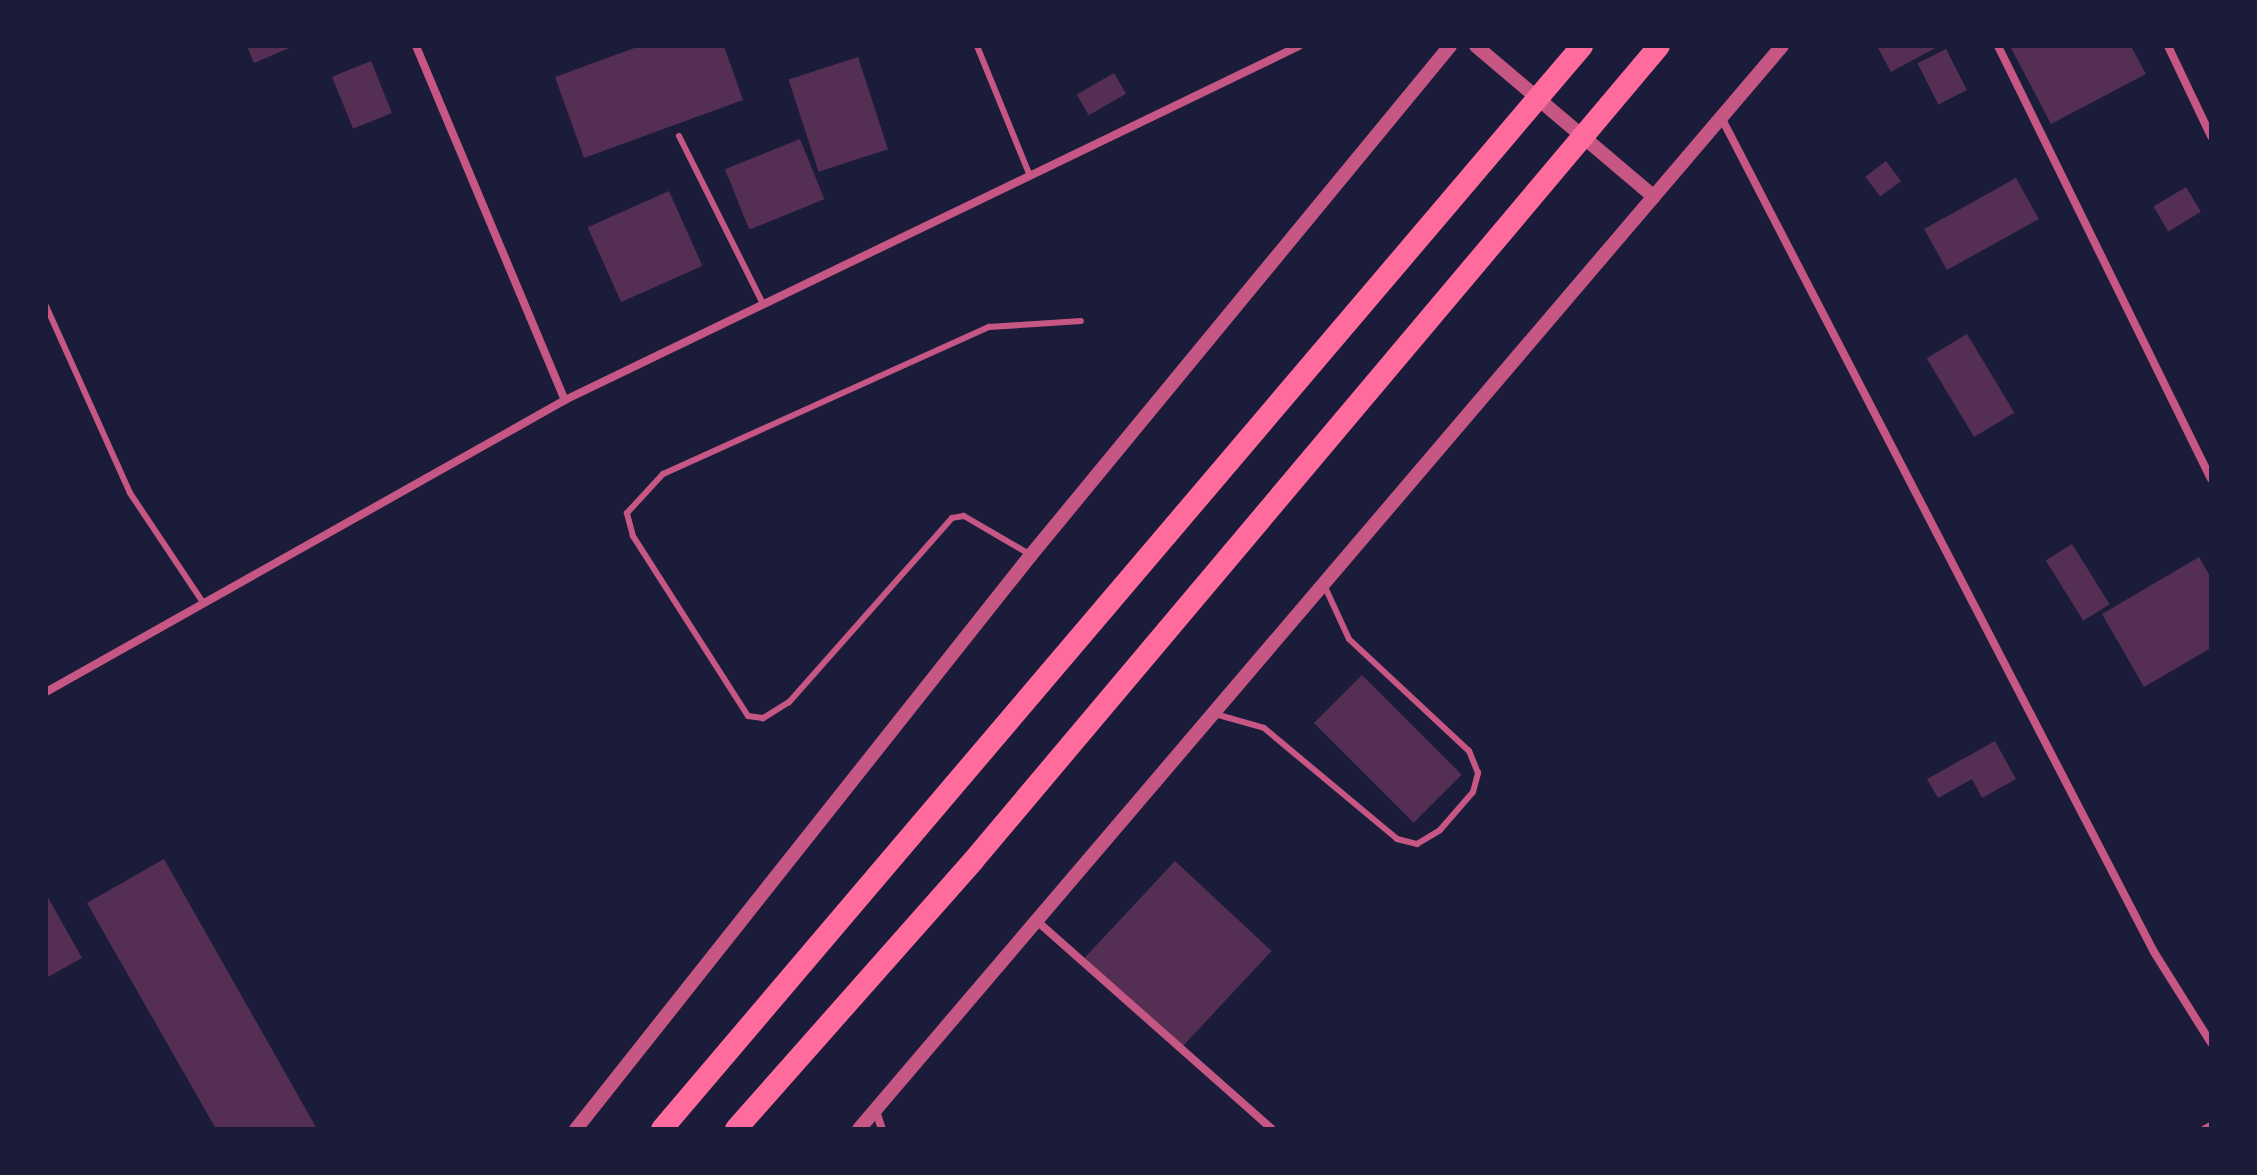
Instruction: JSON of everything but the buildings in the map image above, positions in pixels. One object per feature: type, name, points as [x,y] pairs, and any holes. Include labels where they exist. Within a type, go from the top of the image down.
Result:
[{"type":"highway","points":[[662,1129],[1582,46]]},
{"type":"highway","points":[[736,1129],[973,861],[1659,46]]},
{"type":"street","points":[[416,46],[565,400]]},
{"type":"street","points":[[576,1129],[1031,555],[1450,46]]},
{"type":"street","points":[[1476,46],[1654,197]]},
{"type":"street","points":[[859,1129],[1038,922],[1211,712],[1782,46]]},
{"type":"street","points":[[1998,46],[2211,478]]},
{"type":"street","points":[[2168,46],[2211,136]]},
{"type":"street","points":[[46,692],[565,400],[1296,47]]},
{"type":"street","points":[[1722,119],[2154,952],[2211,1043]]},
{"type":"street","points":[[1038,922],[1272,1129]]},
{"type":"street","points":[[876,1111],[882,1129]]},
{"type":"street","points":[[2205,1129],[2211,1126]]},
{"type":"lane","points":[[977,46],[1030,176]]},
{"type":"lane","points":[[679,136],[763,304]]},
{"type":"lane","points":[[46,306],[130,493],[204,604]]},
{"type":"lane","points":[[1031,555],[964,516],[952,518],[789,702],[763,718],[748,716],[633,536],[627,513],[663,474],[989,327],[1081,321]]},
{"type":"lane","points":[[1211,712],[1264,728],[1397,839],[1417,844],[1440,830],[1473,792],[1478,773],[1469,751],[1349,639],[1323,582]]}]
